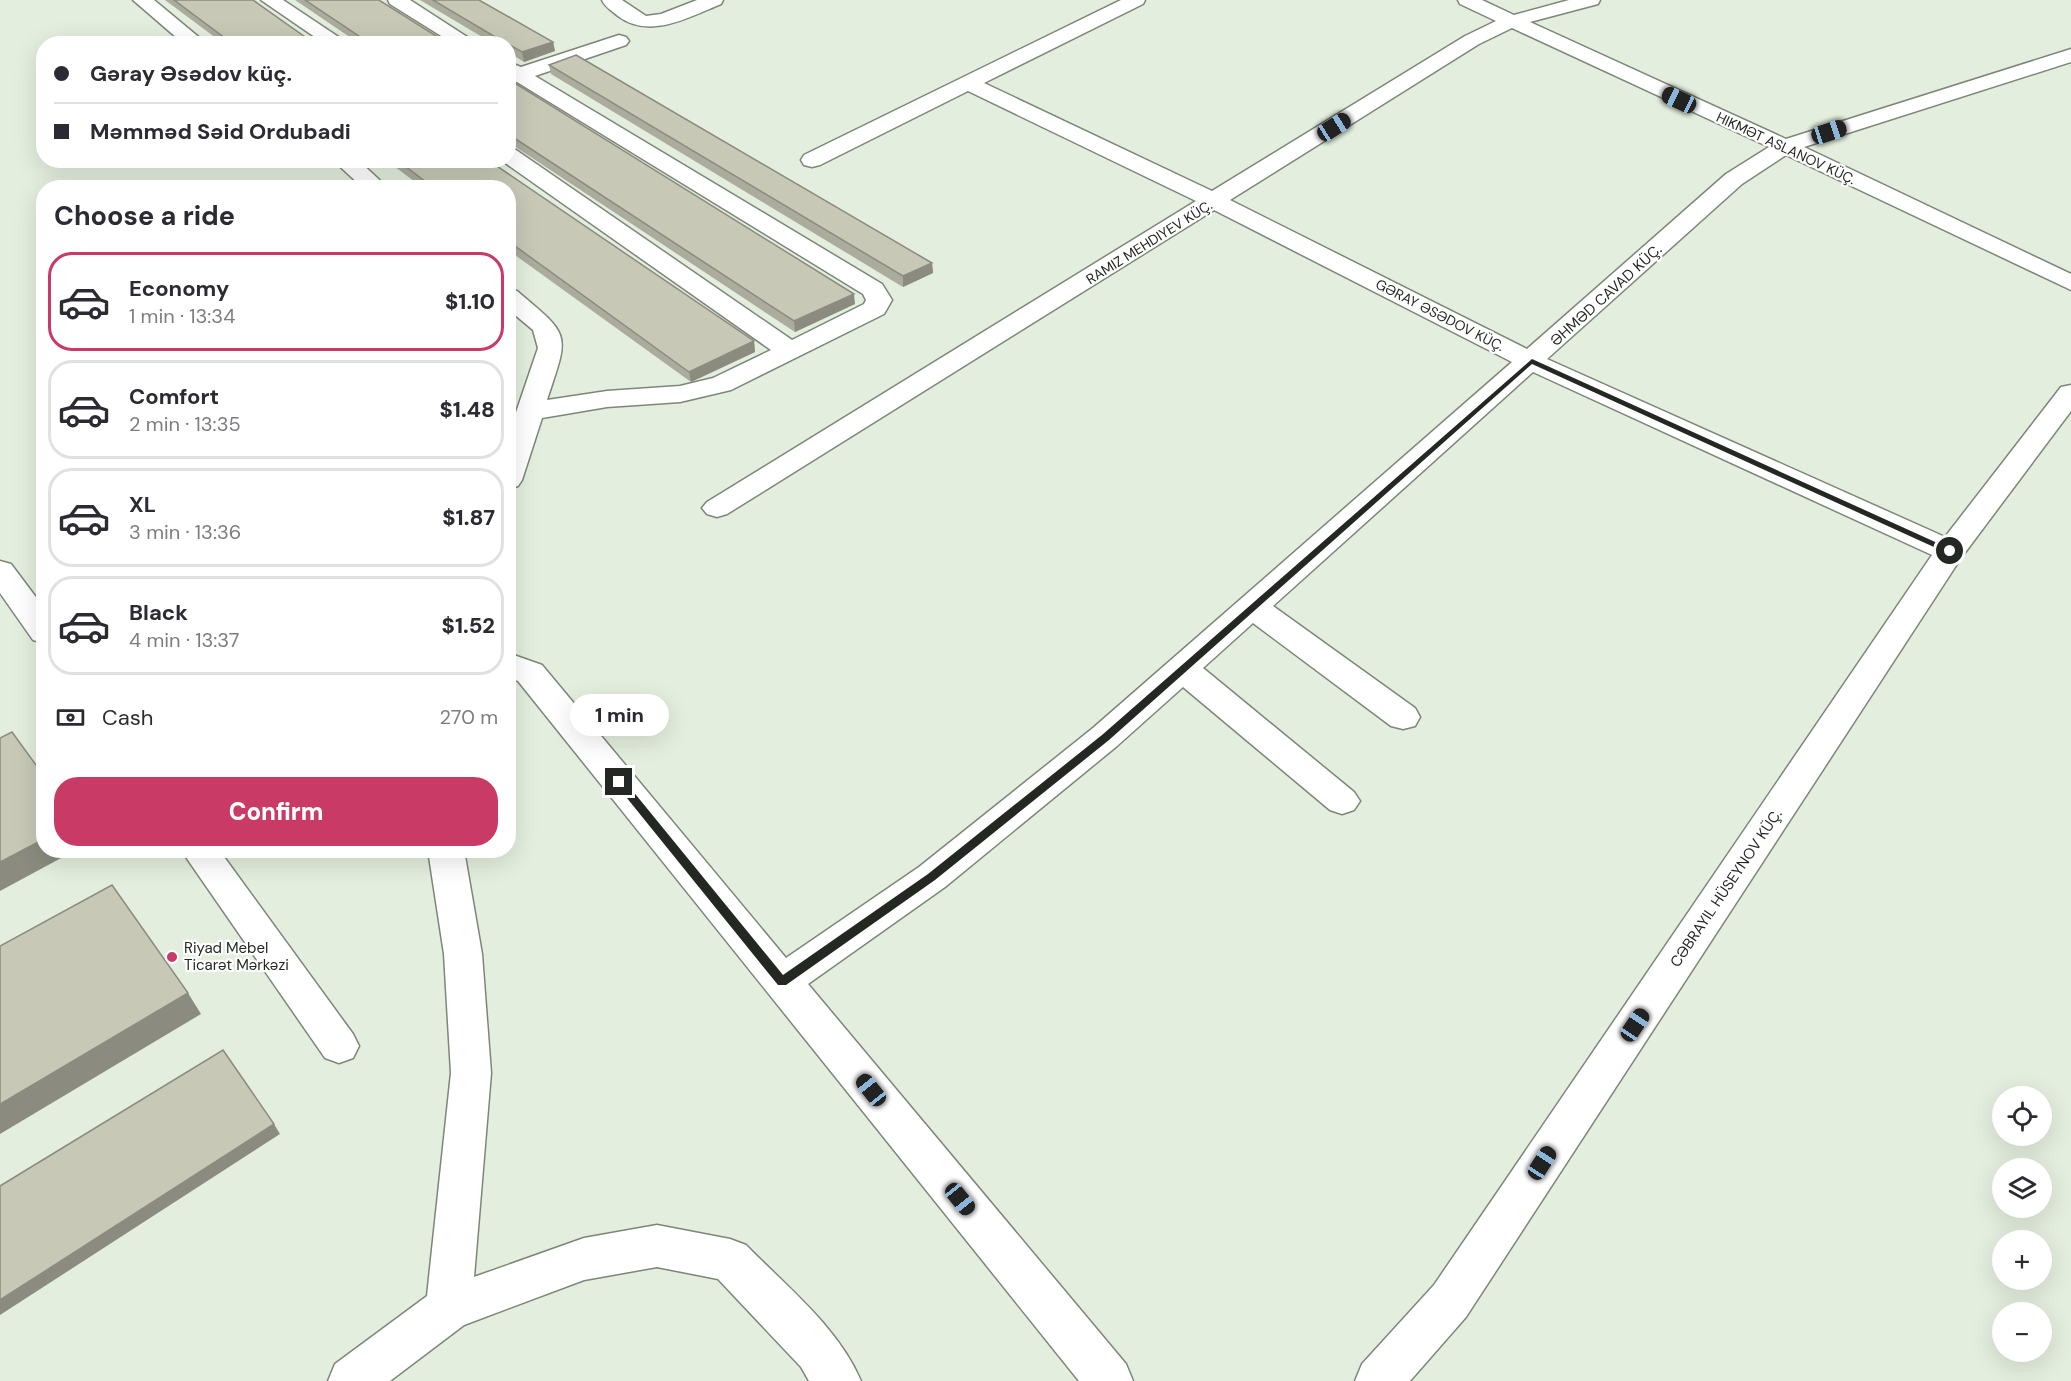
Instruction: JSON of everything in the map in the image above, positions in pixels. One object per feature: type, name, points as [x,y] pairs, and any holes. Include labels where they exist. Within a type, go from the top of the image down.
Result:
[{"type":"street","points":[[142,0],[187,36]]},
{"type":"street","points":[[270,0],[326,36]]},
{"type":"street","points":[[397,0],[455,36]]},
{"type":"street","points":[[611,1],[638,20],[650,22],[663,20],[714,0]]},
{"type":"street","points":[[812,160],[1136,0]]},
{"type":"street","name":"HIKMƏT ASLANOV KÜÇ.","points":[[1467,0],[1785,146],[2071,283]]},
{"type":"street","name":"RAMIZ MEHDIYEV KÜÇ.","points":[[717,508],[1472,40],[1512,21],[1591,0]]},
{"type":"street","points":[[516,73],[619,40]]},
{"type":"street","name":"ƏHMƏD CAVAD KÜÇ.","points":[[782,982],[932,877],[1106,738],[1734,179],[1785,146],[2071,55]]},
{"type":"street","points":[[516,76],[873,289],[879,300],[875,309],[722,384],[680,394],[607,399],[533,411]]},
{"type":"street","name":"GƏRAY ƏSƏDOV KÜÇ.","points":[[968,83],[1215,201],[1532,361],[1950,551]]},
{"type":"street","points":[[516,161],[789,350]]},
{"type":"street","points":[[353,168],[368,180]]},
{"type":"street","points":[[516,303],[545,327],[551,348],[533,411],[516,458]]},
{"type":"street","points":[[1379,1381],[1450,1301],[1950,551],[2071,393]]},
{"type":"street","points":[[0,571],[36,621]]},
{"type":"street","points":[[1253,607],[1403,717]]},
{"type":"street","points":[[516,667],[530,673],[1109,1381]]},
{"type":"street","points":[[1184,669],[1342,801]]},
{"type":"street","points":[[205,858],[339,1046]]},
{"type":"street","points":[[447,858],[463,954],[471,1073],[449,1308]]},
{"type":"street","points":[[352,1381],[449,1308],[584,1259],[657,1246],[730,1260],[817,1351],[837,1381]]},
{"type":"building","points":[[174,0],[253,0],[304,36],[222,36]]},
{"type":"building","points":[[305,0],[379,0],[436,36],[359,36]]},
{"type":"building","points":[[433,0],[479,0],[553,42],[522,52],[516,49],[516,36],[494,36]]},
{"type":"building","points":[[576,55],[932,263],[903,276],[549,65]]},
{"type":"building","points":[[516,84],[854,294],[794,321],[516,139]]},
{"type":"building","points":[[408,168],[500,168],[754,341],[689,372],[516,247],[516,180],[423,180]]},
{"type":"building","points":[[12,732],[36,765],[36,843],[0,862],[0,738]]},
{"type":"building","points":[[112,885],[188,993],[0,1104],[0,946]]},
{"type":"building","points":[[223,1050],[274,1124],[0,1300],[0,1186]]},
{"type":"place","name":"Riyad Mebel Ticarət Mərkəzi","points":[[172,957]]},
{"type":"route","points":[[619,782],[782,982],[932,877],[1106,738],[1532,361],[1950,551]]}]
